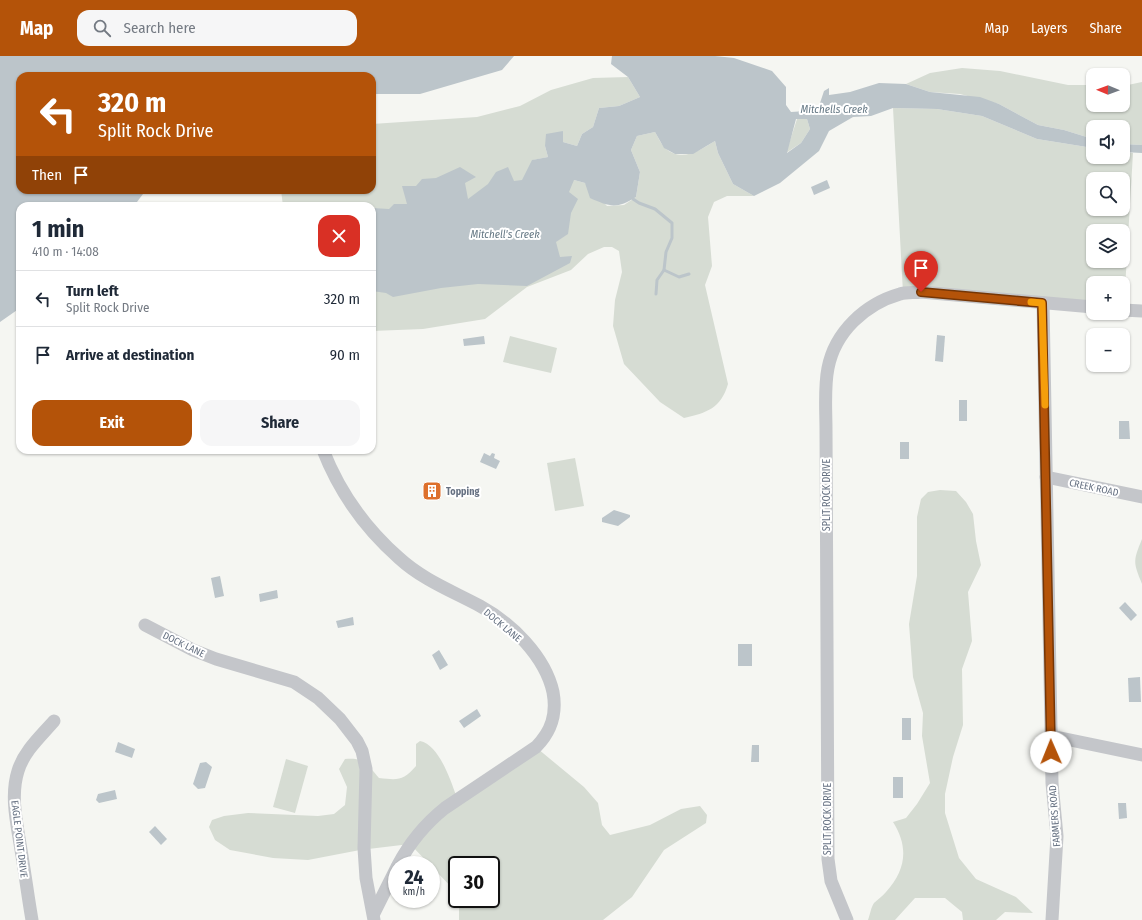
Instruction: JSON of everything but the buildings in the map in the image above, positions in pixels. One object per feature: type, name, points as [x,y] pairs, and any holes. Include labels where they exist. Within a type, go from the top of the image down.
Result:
[{"type":"street","name":"SPLIT ROCK DRIVE","points":[[847,920],[833,890],[828,859],[826,415],[828,368],[833,352],[841,336],[856,319],[877,304],[901,293],[921,292],[1086,306]]},
{"type":"street","name":"FARMERS ROAD","points":[[1042,303],[1052,783],[1057,836],[1052,920]]},
{"type":"street","points":[[1130,310],[1142,311]]},
{"type":"street","name":"DOCK LANE","points":[[324,454],[345,495],[377,535],[398,557],[418,574],[480,607],[519,636],[537,658],[552,686],[555,702],[552,725],[544,739],[536,747],[445,808],[432,819],[410,844],[403,856]]},
{"type":"street","name":"CREEK ROAD","points":[[1046,477],[1142,497]]},
{"type":"street","name":"DOCK LANE","points":[[145,625],[210,657],[294,682],[318,698],[340,719],[357,741],[362,752],[366,768],[364,848],[366,878],[374,917]]},
{"type":"street","name":"EAGLE POINT DRIVE","points":[[32,920],[15,810],[15,788],[18,771],[22,761],[34,744],[54,721]]},
{"type":"street","points":[[1051,736],[1142,756]]},
{"type":"street","name":"DOCK LANE","points":[[374,917],[388,887]]},
{"type":"shaded area","points":[[962,68],[1000,71],[1068,85],[1086,85],[1086,112],[1130,112],[1130,85],[1142,82],[1142,145],[1130,144],[1130,120],[1086,120],[1086,137],[1064,130],[1038,125],[999,104],[960,94],[930,92],[906,84],[930,73]]},
{"type":"shaded area","points":[[628,77],[640,97],[619,106],[599,108],[593,127],[582,134],[577,146],[563,142],[563,131],[545,146],[548,157],[533,160],[574,180],[585,183],[607,206],[624,205],[636,197],[640,172],[631,150],[637,136],[655,132],[665,148],[671,152],[684,155],[691,154],[715,141],[718,153],[733,184],[754,196],[727,196],[714,202],[708,217],[712,266],[705,285],[728,384],[725,392],[717,404],[700,414],[684,418],[660,402],[624,364],[613,326],[615,300],[622,272],[619,251],[612,247],[604,247],[588,254],[571,270],[527,287],[485,319],[423,329],[376,331],[376,202],[282,202],[282,194],[376,194],[376,124],[477,117],[520,106],[551,90],[593,78]]},
{"type":"shaded area","points":[[893,108],[937,109],[982,116],[1037,139],[1086,147],[1086,164],[1130,164],[1130,153],[1133,153],[1130,204],[1130,172],[1086,172],[1086,216],[1129,216],[1129,224],[1086,224],[1086,268],[1126,268],[1126,276],[1086,276],[1086,305],[903,293]]},
{"type":"shaded area","points":[[797,119],[807,119],[810,129],[801,143],[786,153]]},
{"type":"shaded area","points":[[510,336],[557,348],[551,373],[503,362]]},
{"type":"shaded area","points":[[575,458],[584,506],[555,511],[547,463]]},
{"type":"shaded area","points":[[940,490],[956,491],[966,502],[973,514],[976,541],[981,565],[968,592],[972,641],[962,669],[963,725],[953,757],[945,794],[945,813],[959,858],[976,879],[1016,897],[1033,913],[1005,912],[996,920],[963,920],[962,912],[945,898],[915,898],[895,920],[868,920],[874,903],[893,884],[901,867],[903,849],[898,831],[893,822],[906,818],[930,783],[922,736],[923,713],[913,677],[909,624],[917,576],[917,517],[921,499],[928,492]]},
{"type":"shaded area","points":[[1142,539],[1142,584],[1135,562]]},
{"type":"shaded area","points":[[420,741],[433,749],[447,772],[456,795],[532,744],[584,787],[598,803],[602,825],[610,835],[650,825],[681,809],[700,806],[707,815],[706,823],[664,850],[632,897],[603,920],[459,920],[459,908],[500,908],[500,856],[448,856],[448,884],[440,875],[440,856],[422,856],[410,844],[360,850],[308,860],[273,858],[230,850],[215,840],[209,827],[212,820],[224,816],[248,813],[318,816],[334,814],[345,805],[347,787],[339,769],[345,759],[357,759],[365,763],[379,778],[396,779],[404,777],[416,766],[416,744]]},
{"type":"shaded area","points":[[286,759],[308,766],[295,813],[273,807]]},
{"type":"water","points":[[0,56],[514,56],[502,70],[420,94],[376,94],[376,72],[16,72],[16,194],[143,194],[137,202],[16,202],[16,311],[0,322]]},
{"type":"water","name":"Mitchell's Creek","points":[[612,56],[715,56],[734,58],[772,71],[786,87],[786,105],[791,112],[806,111],[819,106],[824,91],[829,88],[829,95],[850,92],[879,83],[906,84],[930,92],[980,97],[999,104],[1038,125],[1064,130],[1086,137],[1086,147],[1037,139],[982,116],[937,109],[893,108],[871,116],[853,117],[829,131],[819,151],[780,183],[754,196],[733,184],[718,153],[715,141],[693,154],[675,154],[664,148],[655,132],[637,136],[631,150],[640,172],[636,197],[618,205],[608,205],[590,198],[585,183],[574,180],[569,192],[578,199],[571,213],[568,234],[556,242],[560,257],[572,256],[570,263],[527,286],[478,284],[441,288],[393,297],[386,293],[376,292],[376,208],[389,209],[394,204],[407,204],[402,186],[416,186],[422,179],[436,178],[460,167],[476,177],[465,183],[468,199],[488,184],[496,172],[508,167],[514,181],[522,180],[532,160],[548,157],[545,146],[546,134],[563,131],[563,142],[577,146],[582,134],[593,127],[599,108],[619,106],[640,97],[628,77],[611,64]],"holes":[[[796,119],[807,119],[810,129],[801,143],[787,153]]]},
{"type":"water","points":[[1130,144],[1142,145],[1142,153],[1130,152]]},
{"type":"water","points":[[827,180],[830,188],[814,195],[811,187]]},
{"type":"water","points":[[937,335],[945,336],[943,362],[935,361]]},
{"type":"water","points":[[484,336],[485,344],[464,346],[463,339]]},
{"type":"water","points":[[959,400],[967,400],[967,421],[959,421]]},
{"type":"water","points":[[1119,421],[1129,421],[1130,439],[1119,439]]},
{"type":"water","points":[[900,442],[909,442],[909,459],[900,459]]},
{"type":"water","points":[[484,453],[490,456],[492,453],[495,454],[494,458],[500,461],[496,469],[480,462]]},
{"type":"water","points":[[614,510],[630,515],[630,517],[618,526],[602,522],[602,518]]},
{"type":"water","points":[[220,576],[224,596],[215,598],[211,578]]},
{"type":"water","points":[[277,590],[278,598],[260,602],[259,594]]},
{"type":"water","points":[[1125,602],[1137,615],[1131,621],[1119,608]]},
{"type":"water","points":[[353,617],[354,625],[338,628],[336,621]]},
{"type":"water","points":[[738,644],[752,644],[752,666],[738,666]]},
{"type":"water","points":[[439,650],[448,665],[440,670],[432,655]]},
{"type":"water","points":[[1140,677],[1141,702],[1129,702],[1128,678]]},
{"type":"water","points":[[477,709],[481,716],[464,728],[459,721]]},
{"type":"water","points":[[902,718],[911,718],[911,740],[902,740]]},
{"type":"water","points":[[118,742],[135,749],[132,758],[115,752]]},
{"type":"water","points":[[752,745],[759,745],[759,762],[751,762]]},
{"type":"water","points":[[206,762],[212,767],[205,788],[198,789],[193,784],[200,763]]},
{"type":"water","points":[[893,777],[903,777],[903,798],[893,798]]},
{"type":"water","points":[[115,790],[117,799],[99,803],[96,800],[98,794]]},
{"type":"water","points":[[1118,803],[1126,803],[1127,818],[1119,819]]},
{"type":"water","points":[[155,826],[167,839],[161,845],[149,832]]},
{"type":"waterway","points":[[633,199],[655,209],[672,223],[672,238],[666,252],[664,270],[679,277],[689,274]]},
{"type":"waterway","points":[[656,294],[657,280],[664,270]]},
{"type":"slow traffic","points":[[1031,302],[1042,303],[1045,405]]},
{"type":"place","name":"Topping","points":[[432,491]]},
{"type":"route","points":[[921,292],[1042,303],[1051,752]]},
{"type":"water label","name":"Mitchells Creek","points":[[834,109]]}]
